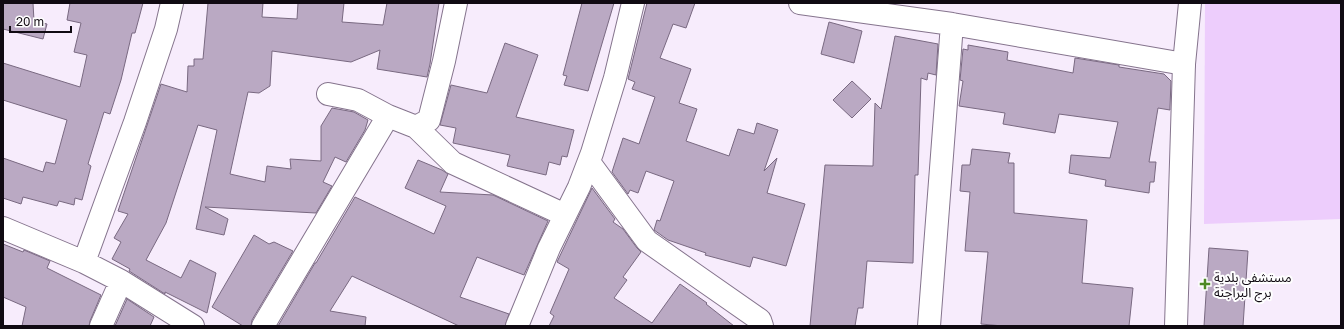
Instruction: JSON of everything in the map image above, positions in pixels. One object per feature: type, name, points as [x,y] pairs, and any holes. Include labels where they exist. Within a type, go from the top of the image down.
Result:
[{"type":"street","points":[[84,262],[152,72],[166,29],[172,3]]},
{"type":"street","points":[[416,127],[429,120],[444,61],[456,3]]},
{"type":"street","points":[[517,326],[549,248],[579,187],[589,162],[615,78],[633,3]]},
{"type":"street","points":[[800,3],[952,24],[1184,64]]},
{"type":"street","points":[[1176,326],[1184,64],[1190,3]]},
{"type":"street","points":[[929,326],[952,24]]},
{"type":"street","points":[[328,94],[358,100],[388,116],[416,127],[453,163],[565,215]]},
{"type":"street","points":[[263,326],[388,116]]},
{"type":"street","points":[[589,162],[647,241],[760,320],[762,326]]},
{"type":"street","points":[[3,228],[84,262],[121,281],[193,326]]},
{"type":"street","points":[[101,326],[121,281]]},
{"type":"shaded area","points":[[1205,3],[1341,3],[1341,219],[1204,224]]},
{"type":"building","points":[[3,3],[33,3],[34,21],[47,24],[43,39],[3,29]]},
{"type":"building","points":[[70,3],[143,3],[135,33],[132,33],[121,80],[110,114],[104,112],[88,164],[91,166],[82,200],[75,198],[74,205],[59,201],[57,206],[23,197],[21,204],[3,198],[3,158],[43,172],[46,162],[55,164],[67,120],[3,100],[3,63],[80,87],[87,55],[74,52],[81,23],[67,20]]},
{"type":"building","points":[[208,3],[263,3],[262,17],[297,19],[298,3],[344,3],[342,22],[383,25],[387,3],[439,3],[427,77],[377,69],[380,50],[351,62],[272,51],[270,86],[259,93],[248,92],[230,174],[265,182],[267,166],[291,169],[290,159],[321,161],[321,126],[332,108],[354,112],[368,120],[365,130],[346,162],[335,157],[323,182],[332,186],[316,213],[205,207],[228,219],[224,235],[196,229],[217,130],[198,125],[166,223],[146,260],[181,278],[190,260],[216,273],[207,313],[165,292],[165,294],[129,271],[130,269],[112,259],[121,242],[114,238],[128,214],[118,211],[161,84],[187,92],[188,66],[194,66],[194,59],[203,59]]},
{"type":"building","points":[[582,3],[614,3],[588,91],[564,85],[567,76],[563,75]]},
{"type":"building","points":[[647,3],[695,3],[686,28],[673,24],[660,58],[691,69],[679,103],[697,109],[686,141],[729,156],[738,129],[754,134],[757,123],[778,130],[764,171],[777,158],[767,193],[805,204],[786,266],[753,257],[750,267],[705,255],[706,253],[668,240],[654,230],[657,220],[660,221],[674,181],[646,171],[638,193],[630,190],[628,194],[612,172],[623,138],[639,144],[655,97],[632,89],[635,82],[628,79]]},
{"type":"building","points":[[829,22],[862,31],[854,63],[821,54]]},
{"type":"building","points":[[895,36],[938,44],[936,75],[928,73],[927,80],[921,78],[918,175],[915,175],[913,263],[867,261],[863,308],[858,308],[855,326],[810,326],[825,165],[873,166],[875,103],[881,109]]},
{"type":"building","points":[[505,43],[538,55],[516,117],[574,130],[567,157],[562,156],[560,165],[549,162],[546,175],[507,166],[510,155],[453,143],[456,128],[440,125],[451,85],[487,93]]},
{"type":"building","points":[[968,45],[1008,52],[1007,60],[1073,73],[1075,58],[1164,74],[1171,81],[1170,110],[1158,108],[1149,162],[1156,162],[1154,182],[1150,182],[1149,193],[1105,186],[1106,180],[1069,173],[1071,155],[1110,158],[1118,122],[1059,114],[1055,133],[1003,124],[1005,113],[959,106],[963,81],[960,80],[963,49],[968,50]]},
{"type":"building","points":[[852,81],[871,99],[852,118],[833,100]]},
{"type":"building","points":[[972,149],[1010,153],[1008,163],[1014,163],[1014,213],[1087,220],[1082,283],[1133,288],[1129,326],[1003,326],[981,324],[988,252],[965,251],[970,192],[960,191],[962,165],[970,165]]},
{"type":"building","points":[[418,160],[448,174],[440,192],[493,195],[548,221],[524,275],[477,257],[460,297],[509,314],[505,326],[459,326],[352,276],[330,311],[366,317],[365,326],[278,326],[355,197],[434,234],[446,206],[405,188]]},
{"type":"building","points":[[592,188],[615,219],[613,222],[623,229],[641,252],[623,277],[627,280],[614,298],[652,323],[680,284],[707,303],[706,304],[734,326],[549,326],[554,316],[550,313],[569,269],[557,262]]},
{"type":"building","points":[[254,235],[269,244],[274,242],[293,251],[252,320],[251,326],[243,326],[212,307]]},
{"type":"building","points":[[3,244],[23,252],[24,250],[50,261],[47,268],[101,295],[89,326],[22,326],[26,307],[3,297]]},
{"type":"building","points":[[1209,248],[1248,251],[1243,326],[1204,326]]},
{"type":"building","points":[[127,299],[154,317],[150,326],[115,326]]},
{"type":"place","name":"مستشفی بلدیة برج البراجنة","points":[[1205,284]]}]
